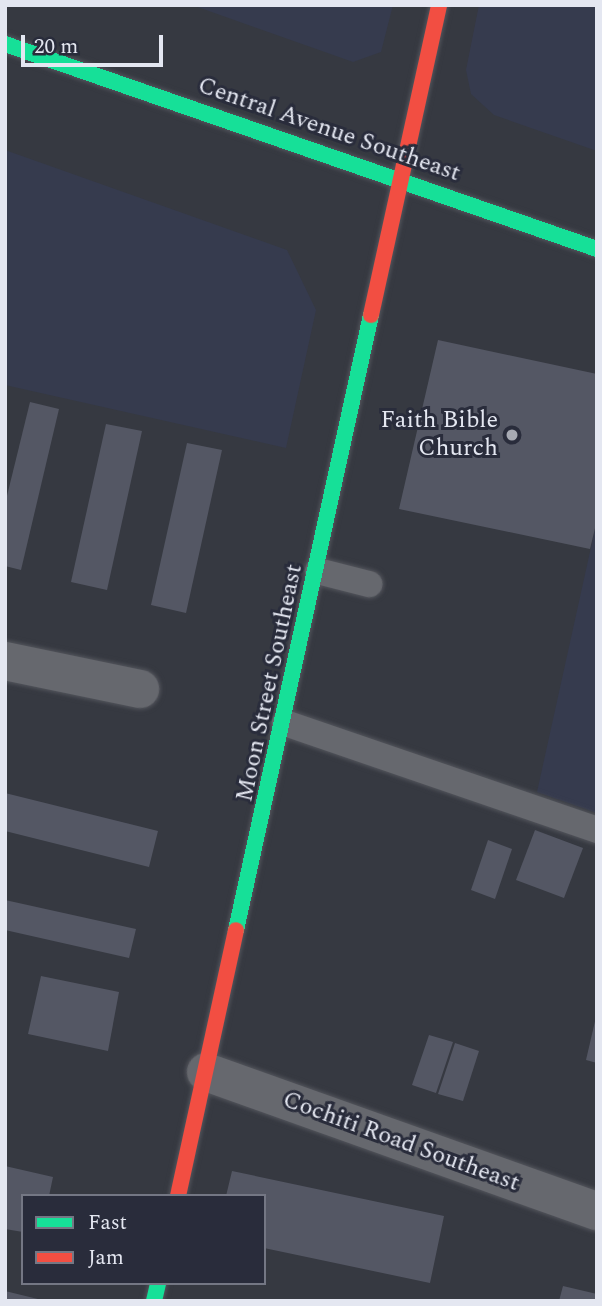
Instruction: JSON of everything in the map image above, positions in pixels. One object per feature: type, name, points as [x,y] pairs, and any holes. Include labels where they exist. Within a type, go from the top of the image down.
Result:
[{"type":"street","name":"Moon Street Southeast","points":[[178,1194],[285,723],[439,5]]},
{"type":"street","name":"Central Avenue Southeast","points":[[5,44],[402,179],[597,249]]},
{"type":"street","points":[[5,661],[140,689]]},
{"type":"street","name":"Cochiti Road Southeast","points":[[206,1072],[597,1211]]},
{"type":"lane","points":[[318,571],[369,584]]},
{"type":"lane","points":[[285,723],[597,830]]},
{"type":"shaded area","points":[[192,5],[393,5],[381,52],[353,62]]},
{"type":"shaded area","points":[[479,5],[597,5],[597,151],[494,115],[471,94],[466,70]]},
{"type":"shaded area","points":[[5,150],[287,250],[316,310],[286,448],[5,385]]},
{"type":"shaded area","points":[[597,520],[597,813],[537,792]]},
{"type":"building","points":[[438,340],[597,374],[597,520],[590,549],[399,509]]},
{"type":"building","points":[[30,402],[59,409],[21,570],[5,566],[5,504]]},
{"type":"building","points":[[106,424],[142,431],[107,590],[71,582]]},
{"type":"building","points":[[187,443],[222,450],[186,613],[151,605]]},
{"type":"building","points":[[5,793],[158,831],[149,867],[5,831]]},
{"type":"building","points":[[535,830],[583,848],[564,898],[516,880]]},
{"type":"building","points":[[488,840],[512,849],[495,899],[471,890]]},
{"type":"building","points":[[5,900],[136,929],[129,958],[5,930]]},
{"type":"building","points":[[41,976],[119,992],[108,1051],[28,1034]]},
{"type":"building","points":[[597,1018],[597,1063],[586,1060]]},
{"type":"building","points":[[429,1035],[453,1042],[436,1093],[412,1085]]},
{"type":"building","points":[[455,1043],[479,1051],[463,1101],[438,1094]]},
{"type":"building","points":[[5,1166],[53,1177],[49,1194],[21,1194],[21,1232],[5,1229]]},
{"type":"building","points":[[232,1171],[444,1216],[430,1283],[266,1248],[266,1194],[226,1194]]},
{"type":"building","points":[[563,1286],[597,1294],[597,1301],[559,1301]]},
{"type":"building","points":[[5,1291],[42,1300],[42,1301],[5,1301]]},
{"type":"traffic: fast","points":[[5,44],[597,249]]},
{"type":"traffic: fast","points":[[236,930],[371,315]]},
{"type":"traffic: fast","points":[[154,1301],[158,1285]]},
{"type":"traffic: jam","points":[[371,315],[439,5]]},
{"type":"traffic: jam","points":[[178,1194],[236,930]]},
{"type":"place","name":"Faith Bible Church","points":[[512,435]]}]
